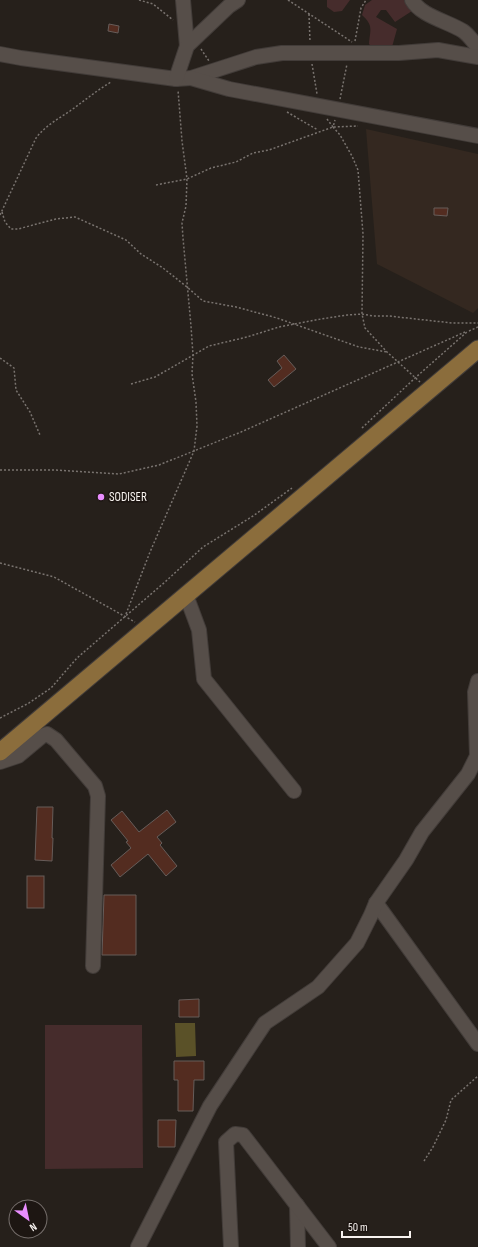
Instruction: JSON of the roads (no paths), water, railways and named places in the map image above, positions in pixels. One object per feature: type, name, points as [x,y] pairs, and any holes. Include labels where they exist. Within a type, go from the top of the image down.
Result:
[{"type":"main road","points":[[0,752],[478,349]]},
{"type":"street","points":[[176,79],[187,46],[183,0]]},
{"type":"street","points":[[187,46],[229,6],[238,0]]},
{"type":"street","points":[[412,0],[416,7],[423,12],[464,32],[478,47]]},
{"type":"street","points":[[0,54],[176,79],[191,78],[256,57],[282,53],[400,53],[438,50],[478,57]]},
{"type":"street","points":[[191,78],[229,89],[478,136]]},
{"type":"street","points":[[186,595],[199,630],[204,679],[294,791]]},
{"type":"street","points":[[138,1247],[210,1106],[265,1023],[318,988],[357,943],[376,903],[406,860],[422,832],[468,774],[477,756],[474,692],[478,681]]},
{"type":"street","points":[[0,762],[18,756],[42,736],[48,734],[56,740],[95,786],[98,796],[93,966]]},
{"type":"street","points":[[376,903],[478,1044]]},
{"type":"street","points":[[231,1247],[226,1142],[235,1134],[243,1135],[329,1247]]},
{"type":"street","points":[[297,1205],[298,1247]]},
{"type":"place","name":"SODISER","points":[[101,497]]}]
